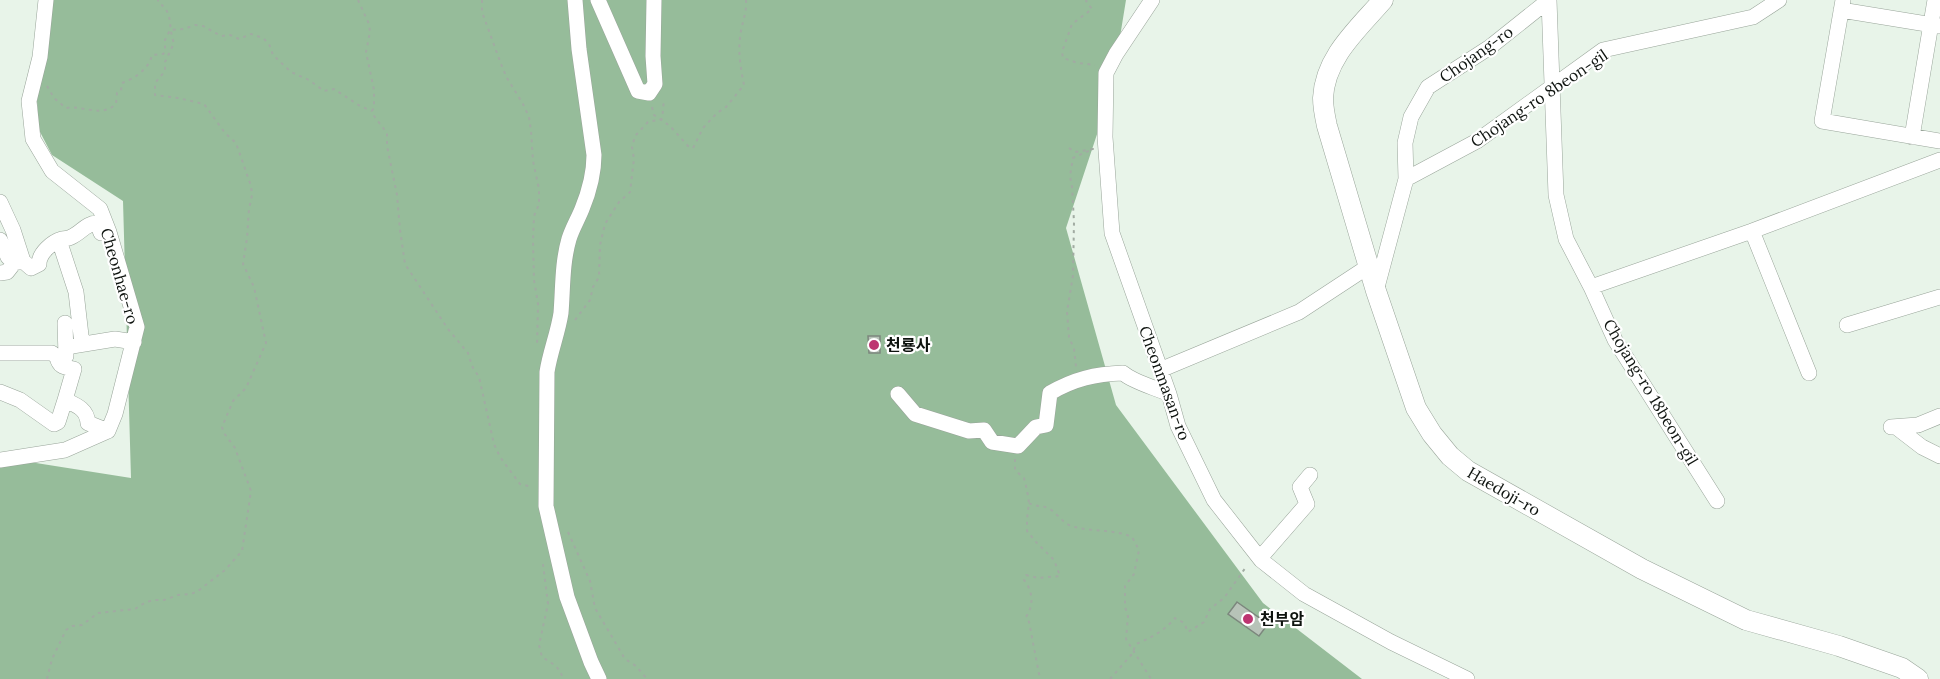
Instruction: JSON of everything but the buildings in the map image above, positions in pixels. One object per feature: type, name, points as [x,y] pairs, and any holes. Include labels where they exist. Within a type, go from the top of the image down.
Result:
[{"type":"main road","name":"Haedoji-ro","points":[[1383,0],[1341,47],[1326,80],[1323,99],[1327,126],[1376,291],[1416,408],[1432,434],[1450,456],[1468,471],[1642,569],[1746,620],[1839,646],[1902,668],[1918,679]]},
{"type":"street","points":[[36,0],[37,15],[43,24]]},
{"type":"street","name":"Cheonhae-ro","points":[[46,0],[40,57],[29,101],[33,139],[52,171],[100,209],[137,327],[115,414],[108,431]]},
{"type":"street","points":[[575,0],[594,167],[583,208],[569,238],[564,262],[561,314],[547,372],[546,506],[567,597],[599,679]]},
{"type":"street","points":[[598,0],[638,91],[649,93],[655,84],[654,0]]},
{"type":"street","name":"Cheonmasan-ro","points":[[1152,0],[1128,34],[1106,73],[1105,137],[1112,233],[1169,394],[1178,426],[1214,500],[1257,554],[1304,594],[1391,642],[1467,679]]},
{"type":"street","name":"Chojang-ro 18beon-gil","points":[[1549,0],[1556,195],[1566,239],[1615,339],[1717,501]]},
{"type":"street","name":"Chojang-ro","points":[[1376,291],[1406,179],[1405,143],[1411,117],[1428,87],[1490,46],[1549,0]]},
{"type":"street","name":"Chojang-ro 8beon-gil","points":[[1406,179],[1477,141],[1603,50],[1753,17],[1779,0]]},
{"type":"street","points":[[1912,137],[1935,25],[1935,0]]},
{"type":"street","points":[[1935,25],[1842,5],[1822,122],[1940,141]]},
{"type":"street","points":[[1591,287],[1752,231],[1940,160]]},
{"type":"street","points":[[0,202],[13,230],[11,259],[7,273],[0,273]]},
{"type":"street","points":[[0,240],[11,259],[31,268],[39,264],[39,259],[50,246],[59,240],[70,238],[91,223],[97,223],[101,233],[109,232]]},
{"type":"street","points":[[1752,231],[1809,373]]},
{"type":"street","points":[[0,392],[20,400],[54,424],[58,422],[74,369],[58,363],[68,349],[76,292],[59,240]]},
{"type":"street","points":[[1160,370],[1299,312],[1369,266]]},
{"type":"street","points":[[1847,325],[1940,297]]},
{"type":"street","points":[[65,323],[68,349]]},
{"type":"street","points":[[0,353],[52,353],[115,339],[134,342]]},
{"type":"street","points":[[898,394],[915,414],[969,431],[984,430],[992,442],[1018,446],[1036,427],[1046,425],[1050,393],[1080,378],[1123,373],[1129,379],[1169,394]]},
{"type":"street","points":[[65,400],[81,407],[88,417],[88,423],[108,431]]},
{"type":"street","points":[[1940,416],[1918,425],[1894,427],[1922,447],[1940,456]]},
{"type":"street","points":[[0,460],[65,450],[108,431]]},
{"type":"street","points":[[1257,554],[1307,504],[1300,487],[1310,475]]},
{"type":"path","points":[[47,679],[52,659],[66,630],[72,626],[82,626],[98,613],[135,609],[146,602],[198,591],[225,570],[242,551],[250,491],[235,448],[222,427],[233,401],[246,388],[266,343],[254,287],[243,264],[248,238],[252,186],[236,143],[225,133],[204,104],[156,95],[156,83],[165,71],[165,62],[174,43],[170,32],[169,16],[166,8],[158,0]]},
{"type":"path","points":[[358,0],[369,24],[370,32],[366,52],[374,90],[372,111],[387,133],[405,264],[448,329],[468,353],[479,377],[494,444],[500,458],[520,484],[538,486],[547,476]]},
{"type":"path","points":[[482,0],[482,12],[501,64],[523,104],[530,124],[533,161],[539,189],[539,204],[534,216],[533,240],[534,280],[538,304],[537,351],[543,370],[547,372]]},
{"type":"path","points":[[660,119],[693,148],[703,128],[726,107],[744,85],[739,39],[746,0]]},
{"type":"path","points":[[1087,0],[1092,9],[1072,24],[1062,52],[1063,58],[1108,69]]},
{"type":"path","points":[[44,82],[54,98],[66,108],[110,110],[116,104],[117,93],[122,91],[122,83],[133,79],[151,62],[152,55],[165,52],[165,40],[170,32],[195,25],[203,26],[221,36],[230,35],[239,39],[251,34],[263,38],[269,44],[273,55],[291,72],[309,80],[324,91],[334,89],[372,111]]},
{"type":"path","points":[[572,326],[590,300],[593,287],[599,277],[600,245],[605,224],[619,202],[630,192],[634,159],[632,147],[635,136],[648,122],[662,119],[664,100]]},
{"type":"path","points":[[1070,148],[1075,152],[1093,149],[1073,158],[1070,176],[1074,222],[1073,275],[1068,298],[1068,324],[1075,365],[1080,378]]},
{"type":"path","points":[[1005,444],[1003,448],[1015,458],[1015,470],[1024,478],[1029,503],[1027,531],[1054,560],[1060,576],[1038,578],[1026,575],[1024,580],[1030,587],[1031,609],[1026,617],[1029,622],[1040,679]]},
{"type":"path","points":[[1029,503],[1048,508],[1072,527],[1100,532],[1118,532],[1132,537],[1139,550],[1134,574],[1125,586],[1128,616],[1126,639],[1151,679]]},
{"type":"path","points":[[566,529],[590,581],[595,608],[625,659],[636,666],[647,679]]},
{"type":"path","points":[[1110,679],[1134,650],[1136,644],[1146,641],[1167,627],[1175,618],[1184,623],[1188,632],[1204,622],[1210,609],[1224,598],[1257,554]]},
{"type":"path","points":[[543,562],[549,604],[539,645],[542,657],[557,667],[563,679]]},
{"type":"green space","points":[[43,0],[1126,0],[1111,92],[1066,228],[1116,405],[1263,603],[1362,679],[0,679],[0,465],[17,460],[131,478],[123,201],[52,155],[39,130],[37,101],[45,55]]},
{"type":"place","name":"천룡사","points":[[874,345]]},
{"type":"place","name":"천부암","points":[[1248,619]]}]
